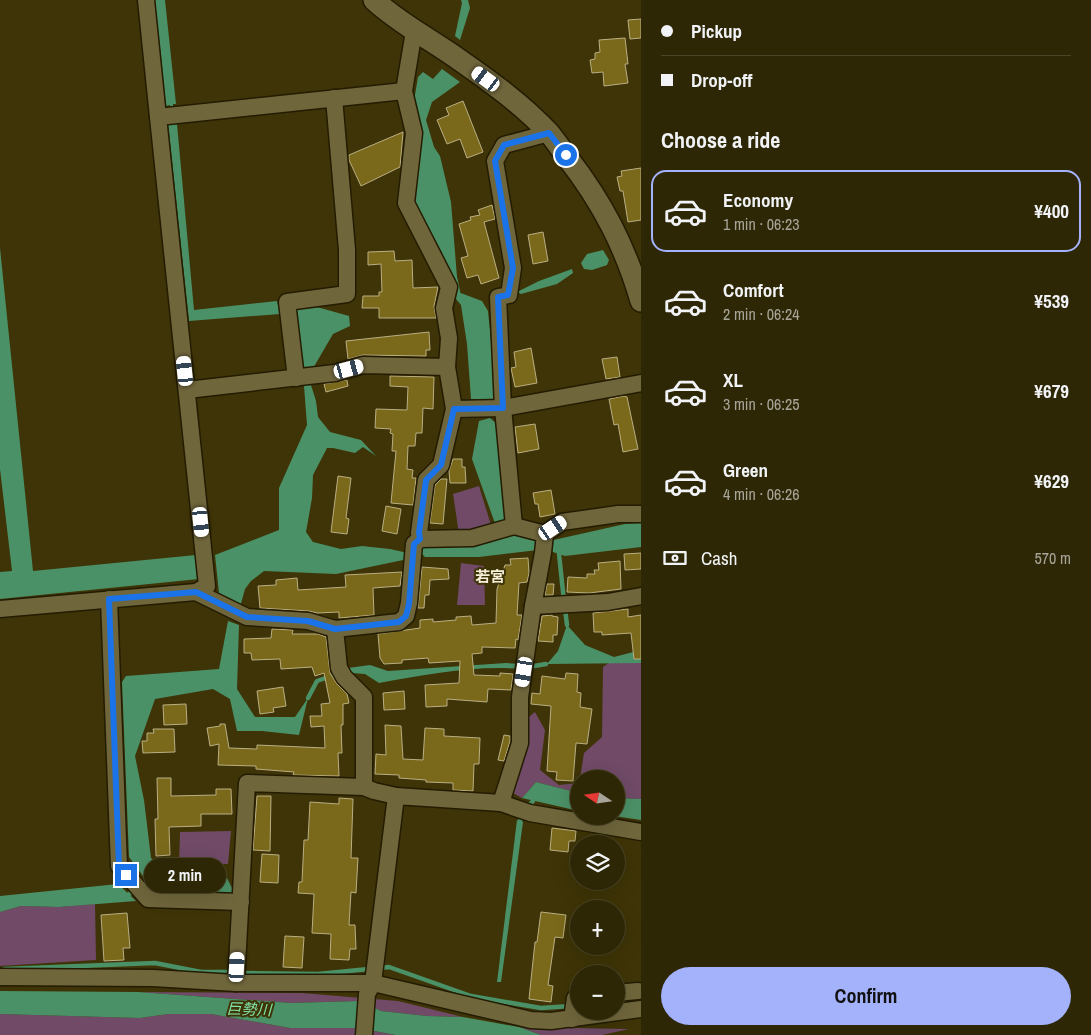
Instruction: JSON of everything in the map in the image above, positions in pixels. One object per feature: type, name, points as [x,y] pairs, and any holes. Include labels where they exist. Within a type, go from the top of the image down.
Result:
[{"type":"street","points":[[0,609],[196,592],[207,586],[160,117],[146,0]]},
{"type":"street","points":[[374,0],[414,31],[500,89],[549,133],[595,194],[636,267],[641,301]]},
{"type":"street","points":[[196,592],[247,617],[308,621],[335,629],[399,622],[406,616],[409,604],[412,562],[419,533],[426,480],[441,465],[454,409],[447,367],[450,338],[444,308],[449,287],[406,203],[414,132],[404,91],[414,31]]},
{"type":"street","points":[[160,117],[404,91]]},
{"type":"street","points":[[304,377],[287,302],[347,294],[347,250],[334,98]]},
{"type":"street","points":[[505,529],[503,408],[498,297],[508,295],[513,268],[495,161],[504,145],[549,133]]},
{"type":"street","points":[[187,390],[335,373],[363,366],[447,367]]},
{"type":"street","points":[[454,409],[503,408],[641,383]]},
{"type":"street","points":[[417,542],[472,538],[505,529],[545,534],[562,522],[618,514],[641,514]]},
{"type":"street","points":[[501,803],[520,743],[520,697],[545,534]]},
{"type":"street","points":[[533,606],[608,602],[641,596]]},
{"type":"street","points":[[109,599],[119,866],[148,899],[241,902]]},
{"type":"street","points":[[335,629],[341,672],[364,697],[364,787]]},
{"type":"street","points":[[237,975],[247,783],[364,787],[396,796],[501,803],[524,811],[641,832]]},
{"type":"street","points":[[364,1035],[396,796]]},
{"type":"street","points":[[0,977],[153,978],[237,975],[371,984],[531,1020],[570,1019]]},
{"type":"street","points":[[625,992],[638,991]]},
{"type":"street","points":[[625,1011],[641,1009]]},
{"type":"shaded area","points":[[479,486],[491,525],[459,534],[453,494]]},
{"type":"shaded area","points":[[461,563],[484,566],[485,605],[457,605]]},
{"type":"shaded area","points":[[610,662],[641,663],[641,799],[625,798],[625,770],[581,770],[584,753],[602,737],[603,667]]},
{"type":"shaded area","points":[[535,712],[545,730],[540,770],[559,785],[570,784],[570,791],[536,782],[522,798],[513,793],[527,750],[525,720]]},
{"type":"shaded area","points":[[231,831],[228,864],[179,864],[180,832]]},
{"type":"shaded area","points":[[95,904],[96,960],[0,966],[0,912],[21,906],[59,907]]},
{"type":"shaded area","points":[[138,992],[302,993],[398,1001],[463,1017],[427,1016],[381,1011],[360,1001],[291,1003]]},
{"type":"shaded area","points":[[0,1014],[140,1018],[168,1014],[211,1014],[290,1028],[358,1028],[396,1035],[0,1035]]},
{"type":"shaded area","points":[[519,1027],[629,1029],[602,1035],[541,1035]]},
{"type":"water","points":[[155,0],[165,0],[176,104],[173,104],[174,123],[177,124],[194,310],[277,301],[280,314],[189,321],[168,123],[171,123],[170,105],[166,106]]},
{"type":"water","points":[[461,0],[468,0],[470,8],[460,40],[455,36]]},
{"type":"water","points":[[442,69],[460,82],[432,102],[426,120],[434,147],[440,156],[451,202],[457,277],[451,279],[441,251],[411,198],[415,95],[418,77],[423,72],[433,79]]},
{"type":"water","points":[[0,248],[33,571],[196,555],[199,579],[0,599],[0,572],[12,571],[0,469]]},
{"type":"water","points":[[603,250],[609,260],[607,265],[592,270],[584,269],[581,263],[587,254]]},
{"type":"water","points":[[572,269],[573,273],[557,284],[521,294],[517,292],[539,281]]},
{"type":"water","points":[[458,292],[482,301],[488,311],[497,398],[488,400],[471,399],[467,344],[461,305],[452,294]]},
{"type":"water","points":[[317,307],[349,316],[350,326],[333,334],[312,370],[299,369],[295,309]]},
{"type":"water","points":[[308,383],[311,385],[316,401],[318,417],[330,432],[361,440],[376,456],[363,447],[355,453],[327,448],[313,475],[312,498],[306,532],[313,542],[341,549],[362,546],[390,549],[408,553],[408,559],[336,574],[264,571],[251,581],[245,589],[240,607],[219,593],[215,555],[279,530],[279,488],[307,425],[304,386]]},
{"type":"water","points":[[490,418],[498,425],[507,518],[504,527],[497,529],[472,459],[479,421]]},
{"type":"water","points":[[641,523],[641,547],[565,556],[547,550],[549,541],[625,524]]},
{"type":"water","points":[[509,532],[538,540],[538,550],[479,557],[425,557],[419,551],[429,544]]},
{"type":"water","points":[[228,621],[239,625],[237,689],[255,717],[295,717],[308,698],[299,735],[262,731],[237,731],[230,699],[213,689],[155,699],[135,756],[144,800],[151,858],[174,881],[227,878],[235,894],[155,890],[129,857],[122,682],[126,676],[219,669]]},
{"type":"water","points":[[567,625],[585,645],[614,657],[641,650],[641,663],[547,664],[558,651]]},
{"type":"water","points":[[506,663],[522,664],[521,669],[485,668],[379,683],[365,674],[352,673],[348,668],[370,665],[388,671]]},
{"type":"water","points":[[536,782],[570,791],[570,809],[522,798]]},
{"type":"water","points":[[625,798],[641,799],[641,820],[625,818]]},
{"type":"water","points":[[517,820],[523,822],[501,982],[497,982]]},
{"type":"water","points":[[118,884],[136,901],[59,907],[21,906],[0,912],[0,896]]},
{"type":"water","name":"巨勢川","points":[[0,991],[138,992],[291,1003],[360,1001],[381,1011],[427,1016],[463,1017],[519,1027],[541,1035],[396,1035],[358,1028],[290,1028],[211,1014],[168,1014],[140,1018],[0,1014]]},
{"type":"building","points":[[641,19],[641,38],[630,39],[628,20]]},
{"type":"building","points":[[625,38],[628,64],[625,64],[628,83],[604,86],[603,72],[592,73],[590,60],[595,59],[595,53],[600,52],[599,40]]},
{"type":"building","points":[[463,101],[483,152],[467,158],[460,139],[447,144],[437,120],[449,115],[446,108]]},
{"type":"building","points":[[403,132],[400,167],[361,186],[349,160],[349,155]]},
{"type":"building","points":[[641,168],[641,220],[628,222],[623,191],[620,191],[617,177],[622,176],[621,171]]},
{"type":"building","points":[[492,205],[495,219],[484,222],[499,278],[481,284],[478,275],[467,278],[461,258],[468,256],[459,224],[471,220],[470,217],[480,215],[478,210]]},
{"type":"building","points":[[543,232],[548,261],[533,264],[528,235]]},
{"type":"building","points":[[394,251],[395,261],[412,260],[413,288],[438,287],[434,306],[436,318],[379,318],[379,308],[362,308],[363,296],[379,296],[379,292],[382,292],[381,264],[368,265],[368,252]]},
{"type":"building","points":[[429,332],[430,350],[426,350],[426,356],[363,355],[348,359],[346,341]]},
{"type":"building","points":[[531,348],[537,383],[515,387],[511,368],[516,367],[514,352]]},
{"type":"building","points":[[617,357],[620,377],[606,379],[602,359]]},
{"type":"building","points":[[390,376],[434,377],[433,409],[423,408],[422,433],[416,433],[415,446],[408,446],[407,469],[413,470],[412,478],[416,478],[413,505],[391,503],[396,451],[392,451],[393,434],[390,433],[391,429],[375,428],[376,409],[407,410],[408,387],[390,386]]},
{"type":"building","points":[[347,380],[348,386],[326,392],[324,384]]},
{"type":"building","points":[[627,397],[638,449],[623,452],[618,424],[614,425],[609,399]]},
{"type":"building","points":[[535,424],[539,449],[518,453],[515,427]]},
{"type":"building","points":[[453,459],[462,459],[462,467],[465,467],[466,483],[450,483],[449,471]]},
{"type":"building","points":[[338,476],[351,478],[346,518],[349,519],[347,534],[331,532]]},
{"type":"building","points":[[441,479],[447,479],[443,524],[430,523],[435,485]]},
{"type":"building","points":[[551,490],[555,514],[540,517],[538,504],[535,504],[533,493]]},
{"type":"building","points":[[386,506],[401,509],[397,534],[382,531]]},
{"type":"building","points":[[641,553],[641,569],[625,570],[624,554]]},
{"type":"building","points":[[528,558],[529,573],[527,582],[519,583],[517,615],[522,615],[515,648],[482,647],[482,653],[472,654],[474,675],[500,676],[500,673],[513,674],[511,690],[488,689],[487,702],[447,699],[447,706],[426,707],[425,685],[459,683],[460,661],[429,663],[428,658],[402,660],[402,663],[384,664],[380,658],[378,634],[420,628],[420,620],[433,619],[433,622],[456,620],[456,617],[471,616],[472,625],[496,623],[497,589],[505,565],[511,565],[510,559]]},
{"type":"building","points":[[620,561],[621,589],[589,593],[567,592],[568,577],[587,578],[587,574],[595,574],[594,570],[599,570],[598,563]]},
{"type":"building","points":[[422,567],[448,569],[449,579],[430,580],[429,595],[425,595],[424,608],[418,608]]},
{"type":"building","points":[[402,572],[400,586],[373,588],[374,615],[339,618],[339,612],[317,613],[260,608],[258,586],[276,585],[276,580],[297,578],[298,590],[346,587],[345,575]]},
{"type":"building","points":[[547,584],[554,584],[553,595],[545,595]]},
{"type":"building","points":[[628,609],[628,617],[641,615],[641,659],[634,659],[631,633],[602,635],[602,632],[594,632],[593,613]]},
{"type":"building","points":[[552,615],[558,617],[557,635],[553,635],[553,642],[538,641],[542,616]]},
{"type":"building","points":[[272,629],[293,630],[292,634],[318,634],[326,637],[330,673],[347,694],[349,703],[343,704],[343,725],[341,725],[342,753],[338,753],[339,776],[293,775],[294,772],[256,769],[256,766],[218,765],[219,744],[210,746],[207,728],[220,726],[220,724],[225,724],[229,748],[257,749],[257,745],[325,748],[324,726],[311,727],[310,716],[322,716],[321,704],[330,703],[324,673],[315,676],[312,667],[281,669],[280,659],[252,660],[251,653],[244,653],[244,639],[271,638]]},
{"type":"building","points":[[566,673],[578,674],[577,692],[581,693],[580,707],[592,709],[587,744],[576,743],[574,770],[570,770],[570,781],[556,780],[557,772],[547,771],[551,706],[531,704],[532,693],[540,694],[542,676],[565,679]]},
{"type":"building","points":[[283,687],[286,706],[273,708],[274,712],[260,714],[257,691]]},
{"type":"building","points":[[404,691],[405,709],[384,710],[383,693]]},
{"type":"building","points":[[186,704],[187,724],[164,725],[163,705]]},
{"type":"building","points":[[385,725],[401,726],[403,759],[423,760],[425,728],[444,729],[444,736],[480,738],[479,764],[474,764],[473,791],[453,790],[453,783],[426,782],[426,780],[399,778],[399,775],[375,774],[376,754],[386,755]]},
{"type":"building","points":[[153,729],[174,729],[175,752],[143,753],[142,741],[147,741],[147,733],[154,733]]},
{"type":"building","points":[[504,735],[510,736],[510,741],[504,761],[498,760]]},
{"type":"building","points":[[157,778],[171,778],[171,796],[216,795],[216,789],[231,789],[232,814],[201,814],[201,826],[169,827],[170,855],[156,856],[155,819],[158,819]]},
{"type":"building","points":[[257,796],[271,796],[270,851],[253,850]]},
{"type":"building","points":[[339,798],[353,799],[351,858],[358,858],[356,893],[351,892],[349,925],[355,925],[356,949],[350,949],[349,960],[330,959],[331,934],[312,933],[314,894],[298,893],[299,882],[302,882],[304,840],[308,840],[310,802],[339,804]]},
{"type":"building","points":[[552,828],[576,831],[576,835],[570,835],[568,852],[550,850]]},
{"type":"building","points":[[262,854],[279,855],[278,883],[260,882]]},
{"type":"building","points":[[541,912],[566,915],[563,938],[555,937],[548,985],[553,986],[551,1002],[529,999],[535,942],[537,942]]},
{"type":"building","points":[[127,913],[130,948],[123,948],[124,960],[104,961],[101,915]]},
{"type":"building","points":[[285,936],[304,937],[302,968],[283,967]]},
{"type":"waterway","points":[[455,278],[458,292]]},
{"type":"waterway","points":[[559,554],[564,601]]},
{"type":"waterway","points":[[565,609],[567,625]]},
{"type":"waterway","points":[[528,667],[546,664]]},
{"type":"waterway","points":[[308,698],[317,681],[337,674]]},
{"type":"waterway","points":[[520,821],[524,811],[533,801]]},
{"type":"waterway","points":[[129,894],[148,883]]},
{"type":"waterway","points":[[4,969],[155,963],[201,972],[233,972]]},
{"type":"waterway","points":[[240,973],[318,974],[389,967],[471,996],[541,1008],[570,1006]]},
{"type":"waterway","points":[[625,1002],[641,999]]},
{"type":"district","name":"若宮","points":[[490,576]]},
{"type":"route","points":[[126,875],[119,866],[109,599],[196,592],[247,617],[308,621],[335,629],[399,622],[406,616],[409,604],[414,544],[420,539],[419,533],[426,480],[441,465],[454,409],[503,408],[498,297],[508,295],[513,268],[495,161],[504,145],[549,133],[566,155]]}]
